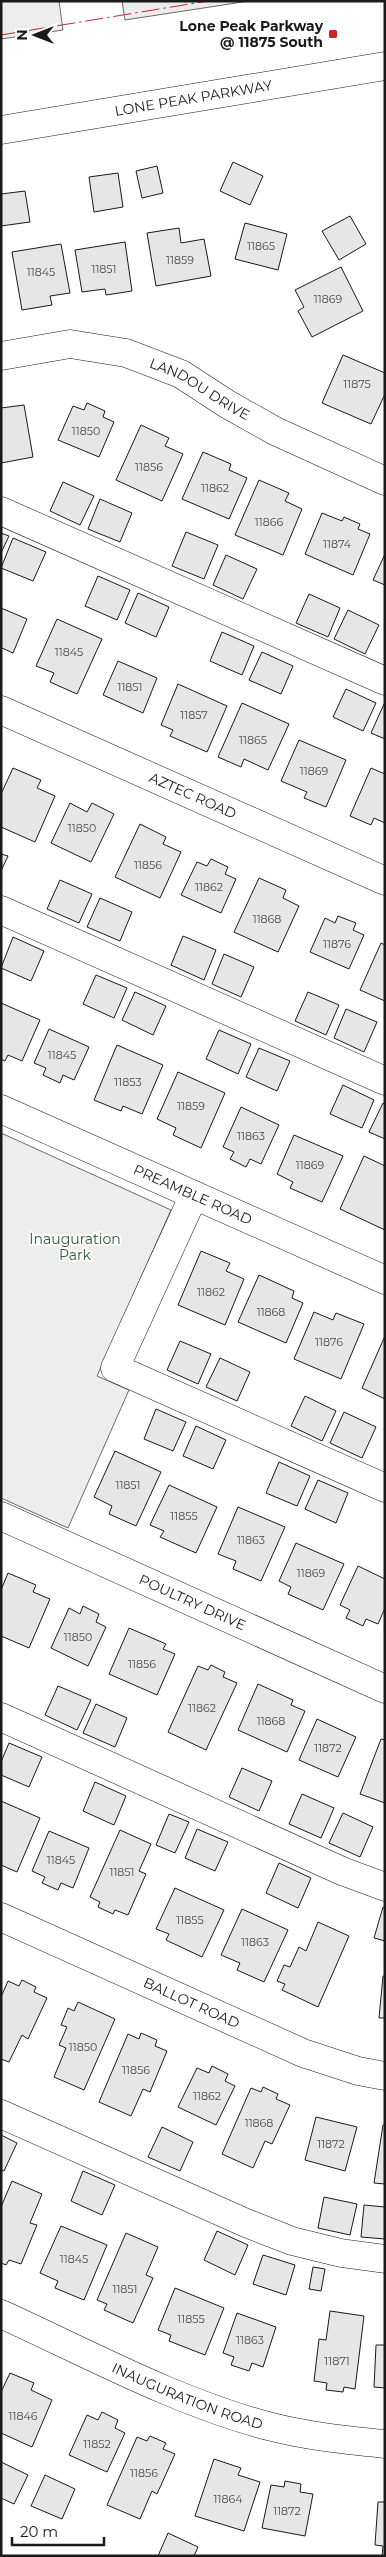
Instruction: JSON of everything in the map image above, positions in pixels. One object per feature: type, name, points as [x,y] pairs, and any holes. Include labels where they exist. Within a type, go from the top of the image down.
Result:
[{"type":"street","name":"LONE PEAK PARKWAY","points":[[1,130],[385,66]]},
{"type":"street","name":"LANDOU DRIVE","points":[[1,356],[70,344],[126,353],[181,374],[227,404],[275,431],[385,481]]},
{"type":"street","points":[[1,511],[385,681]]},
{"type":"street","name":"AZTEC ROAD","points":[[1,710],[385,881]]},
{"type":"street","points":[[1,910],[385,1081]]},
{"type":"street","name":"PREAMBLE ROAD","points":[[1,1109],[385,1280]]},
{"type":"street","points":[[194,1195],[115,1368],[385,1488]]},
{"type":"street","name":"POULTRY DRIVE","points":[[1,1516],[385,1689]]},
{"type":"street","points":[[1,1717],[342,1871],[385,1887]]},
{"type":"street","name":"BALLOT ROAD","points":[[1,1917],[303,2053],[358,2071],[385,2076]]},
{"type":"street","points":[[1,2114],[246,2223],[292,2241],[341,2253],[385,2259]]},
{"type":"street","name":"INAUGURATION ROAD","points":[[1,2314],[182,2397],[224,2412],[267,2426],[310,2436],[385,2444]]},
{"type":"shaded area","points":[[1,1],[59,1],[63,30],[1,39]]},
{"type":"shaded area","points":[[122,1],[249,1],[125,20]]},
{"type":"shaded area","name":"Inauguration Park","points":[[1,1133],[171,1210],[97,1376],[129,1390],[68,1528],[1,1498]]},
{"type":"building","points":[[233,162],[263,176],[250,205],[220,191]]},
{"type":"building","points":[[157,166],[163,193],[142,198],[136,171]]},
{"type":"building","points":[[118,173],[123,207],[94,212],[89,177]]},
{"type":"building","points":[[25,191],[30,222],[1,226],[1,194]]},
{"type":"building","points":[[350,216],[366,244],[339,260],[322,231]]},
{"type":"building","points":[[245,223],[287,234],[278,270],[235,259]]},
{"type":"building","points":[[179,228],[181,243],[204,239],[211,276],[156,286],[147,233]]},
{"type":"building","points":[[125,242],[132,291],[106,295],[105,289],[82,292],[75,250]]},
{"type":"building","points":[[61,244],[70,293],[50,296],[52,305],[22,310],[12,252]]},
{"type":"building","points":[[341,267],[363,311],[312,337],[298,311],[304,307],[295,290]]},
{"type":"building","points":[[343,355],[385,373],[385,394],[371,424],[322,403]]},
{"type":"building","points":[[87,403],[105,411],[103,417],[114,422],[99,457],[58,440],[73,406],[84,410]]},
{"type":"building","points":[[24,405],[33,457],[1,463],[1,408]]},
{"type":"building","points":[[141,425],[169,438],[165,446],[183,454],[162,501],[116,480]]},
{"type":"building","points":[[203,452],[231,464],[229,470],[247,478],[229,519],[182,499]]},
{"type":"building","points":[[259,480],[289,493],[285,501],[302,509],[283,555],[235,535]]},
{"type":"building","points":[[63,482],[94,496],[80,525],[50,511]]},
{"type":"building","points":[[100,499],[132,513],[120,542],[88,529]]},
{"type":"building","points":[[322,513],[342,521],[344,517],[360,524],[358,529],[370,534],[353,575],[305,554]]},
{"type":"building","points":[[186,532],[218,545],[204,579],[172,566]]},
{"type":"building","points":[[1,533],[9,536],[1,553]]},
{"type":"building","points":[[13,538],[46,552],[33,581],[1,568]]},
{"type":"building","points":[[385,554],[385,585],[373,580]]},
{"type":"building","points":[[226,555],[257,569],[243,599],[213,585]]},
{"type":"building","points":[[98,576],[130,590],[117,620],[85,606]]},
{"type":"building","points":[[138,593],[169,607],[156,637],[125,623]]},
{"type":"building","points":[[309,594],[340,608],[328,637],[296,623]]},
{"type":"building","points":[[1,608],[27,619],[13,653],[2,648],[1,651]]},
{"type":"building","points":[[348,610],[379,625],[365,654],[334,639]]},
{"type":"building","points":[[57,619],[102,639],[77,694],[50,682],[54,673],[36,666]]},
{"type":"building","points":[[222,632],[254,646],[242,675],[210,661]]},
{"type":"building","points":[[262,652],[293,666],[281,694],[249,680]]},
{"type":"building","points":[[118,661],[157,678],[143,713],[103,695]]},
{"type":"building","points":[[178,684],[227,706],[207,752],[170,736],[173,730],[161,725]]},
{"type":"building","points":[[346,689],[376,703],[363,731],[333,717]]},
{"type":"building","points":[[242,703],[289,724],[268,770],[244,759],[241,767],[218,757]]},
{"type":"building","points":[[385,705],[385,739],[371,733]]},
{"type":"building","points":[[299,740],[346,760],[326,807],[304,798],[307,792],[281,781]]},
{"type":"building","points":[[13,768],[41,780],[37,788],[55,796],[35,842],[1,827],[1,794]]},
{"type":"building","points":[[371,768],[385,774],[385,823],[374,818],[371,825],[350,816]]},
{"type":"building","points":[[70,803],[87,812],[92,803],[114,814],[91,862],[51,843]]},
{"type":"building","points":[[140,824],[166,837],[163,844],[181,852],[160,898],[115,877]]},
{"type":"building","points":[[1,854],[8,856],[1,871]]},
{"type":"building","points":[[211,859],[228,867],[225,874],[236,879],[221,913],[181,895],[197,862],[207,866]]},
{"type":"building","points":[[259,878],[286,890],[283,898],[299,906],[278,952],[234,932]]},
{"type":"building","points":[[60,880],[92,894],[79,923],[47,909]]},
{"type":"building","points":[[100,898],[132,912],[120,941],[87,927]]},
{"type":"building","points":[[338,916],[356,923],[353,930],[364,935],[349,969],[310,952],[325,918],[335,923]]},
{"type":"building","points":[[183,936],[216,950],[204,980],[171,965]]},
{"type":"building","points":[[13,937],[44,951],[31,981],[1,968]]},
{"type":"building","points":[[381,943],[385,945],[385,1001],[360,990]]},
{"type":"building","points":[[224,954],[254,967],[241,997],[212,984]]},
{"type":"building","points":[[96,975],[127,988],[114,1018],[83,1004]]},
{"type":"building","points":[[135,992],[166,1006],[153,1035],[122,1020]]},
{"type":"building","points":[[308,992],[339,1005],[326,1035],[295,1021]]},
{"type":"building","points":[[1,1003],[40,1020],[22,1061],[8,1055],[5,1061],[1,1059]]},
{"type":"building","points":[[346,1009],[377,1022],[364,1052],[334,1038]]},
{"type":"building","points":[[49,1029],[89,1047],[74,1080],[63,1075],[60,1083],[43,1075],[46,1068],[34,1063]]},
{"type":"building","points":[[219,1030],[251,1044],[238,1074],[206,1059]]},
{"type":"building","points":[[117,1045],[163,1065],[142,1114],[123,1106],[121,1111],[94,1100]]},
{"type":"building","points":[[259,1048],[290,1061],[277,1091],[246,1077]]},
{"type":"building","points":[[178,1072],[225,1093],[201,1148],[173,1135],[176,1128],[157,1119]]},
{"type":"building","points":[[343,1085],[374,1100],[362,1128],[330,1114]]},
{"type":"building","points":[[383,1103],[385,1104],[385,1139],[369,1132]]},
{"type":"building","points":[[241,1107],[279,1125],[261,1164],[250,1159],[246,1167],[230,1159],[234,1152],[223,1147]]},
{"type":"building","points":[[294,1135],[343,1156],[322,1202],[290,1188],[293,1182],[277,1174]]},
{"type":"building","points":[[364,1156],[385,1166],[385,1230],[340,1209]]},
{"type":"building","points":[[201,1251],[230,1263],[226,1271],[244,1279],[225,1325],[178,1305]]},
{"type":"building","points":[[259,1275],[294,1291],[292,1298],[303,1303],[286,1343],[238,1322]]},
{"type":"building","points":[[314,1312],[333,1320],[336,1313],[364,1324],[341,1379],[294,1359]]},
{"type":"building","points":[[385,1336],[385,1399],[362,1388]]},
{"type":"building","points":[[180,1341],[211,1354],[198,1384],[167,1370]]},
{"type":"building","points":[[220,1358],[250,1372],[237,1401],[206,1387]]},
{"type":"building","points":[[305,1396],[336,1411],[322,1441],[291,1426]]},
{"type":"building","points":[[156,1409],[186,1422],[173,1451],[144,1439]]},
{"type":"building","points":[[344,1412],[376,1427],[362,1458],[330,1443]]},
{"type":"building","points":[[196,1426],[226,1440],[213,1469],[183,1456]]},
{"type":"building","points":[[115,1451],[161,1472],[136,1526],[109,1514],[112,1506],[94,1497]]},
{"type":"building","points":[[279,1462],[310,1476],[297,1506],[266,1493]]},
{"type":"building","points":[[318,1480],[348,1493],[336,1523],[305,1509]]},
{"type":"building","points":[[169,1485],[217,1507],[196,1553],[160,1537],[164,1531],[150,1525]]},
{"type":"building","points":[[238,1507],[285,1527],[261,1581],[233,1569],[236,1561],[218,1554]]},
{"type":"building","points":[[296,1543],[344,1564],[323,1610],[288,1594],[291,1587],[279,1581]]},
{"type":"building","points":[[358,1566],[385,1579],[385,1608],[378,1624],[366,1619],[363,1626],[346,1618],[350,1610],[340,1605]]},
{"type":"building","points":[[8,1573],[36,1585],[33,1592],[50,1599],[29,1648],[1,1636],[1,1590]]},
{"type":"building","points":[[83,1606],[99,1614],[96,1622],[106,1627],[88,1666],[51,1648],[69,1608],[80,1614]]},
{"type":"building","points":[[129,1628],[166,1644],[163,1649],[175,1654],[157,1695],[109,1674]]},
{"type":"building","points":[[211,1665],[225,1672],[223,1677],[237,1683],[206,1750],[168,1732],[198,1666],[208,1670]]},
{"type":"building","points":[[258,1684],[293,1700],[291,1705],[305,1711],[287,1752],[238,1730]]},
{"type":"building","points":[[58,1686],[91,1700],[77,1730],[45,1715]]},
{"type":"building","points":[[96,1704],[127,1718],[115,1747],[83,1733]]},
{"type":"building","points":[[317,1719],[356,1737],[338,1777],[299,1760]]},
{"type":"building","points":[[381,1739],[385,1740],[385,1803],[360,1794]]},
{"type":"building","points":[[9,1743],[42,1757],[29,1787],[1,1775],[1,1762]]},
{"type":"building","points":[[242,1768],[272,1781],[259,1811],[229,1797]]},
{"type":"building","points":[[95,1782],[126,1796],[114,1825],[83,1811]]},
{"type":"building","points":[[302,1794],[334,1808],[321,1838],[289,1824]]},
{"type":"building","points":[[1,1801],[40,1818],[17,1872],[1,1865]]},
{"type":"building","points":[[343,1813],[373,1827],[360,1857],[329,1843]]},
{"type":"building","points":[[169,1814],[189,1822],[175,1853],[156,1845]]},
{"type":"building","points":[[197,1829],[228,1842],[215,1871],[185,1858]]},
{"type":"building","points":[[120,1830],[151,1844],[139,1871],[146,1874],[128,1915],[115,1910],[113,1914],[98,1907],[100,1902],[90,1897]]},
{"type":"building","points":[[49,1831],[89,1848],[73,1888],[61,1883],[58,1890],[42,1883],[45,1877],[32,1871]]},
{"type":"building","points":[[279,1863],[311,1878],[298,1908],[266,1893]]},
{"type":"building","points":[[175,1888],[224,1910],[202,1957],[166,1940],[169,1934],[156,1929]]},
{"type":"building","points":[[383,1907],[385,1908],[385,1941],[374,1938]]},
{"type":"building","points":[[242,1909],[288,1930],[264,1982],[237,1970],[240,1963],[221,1955]]},
{"type":"building","points":[[318,1922],[349,1936],[318,2007],[282,1990],[285,1984],[277,1981],[284,1965],[290,1967],[299,1947],[306,1951]]},
{"type":"building","points":[[383,1976],[385,1976],[385,2018],[379,2018]]},
{"type":"building","points":[[22,1980],[36,1987],[34,1992],[47,1998],[28,2039],[22,2035],[9,2062],[1,2059],[1,1997],[8,1981],[19,1986]]},
{"type":"building","points":[[78,2002],[115,2019],[84,2090],[54,2077],[66,2048],[59,2045],[67,2027],[61,2025],[68,2008],[74,2011]]},
{"type":"building","points":[[141,2033],[157,2040],[155,2046],[167,2051],[150,2092],[143,2089],[131,2116],[99,2102],[128,2034],[139,2039]]},
{"type":"building","points":[[212,2066],[228,2074],[225,2081],[235,2086],[216,2125],[178,2107],[197,2068],[209,2073]]},
{"type":"building","points":[[263,2087],[278,2094],[276,2099],[290,2105],[272,2144],[265,2141],[253,2168],[222,2154],[251,2088],[261,2092]]},
{"type":"building","points":[[316,2117],[357,2127],[345,2171],[305,2160]]},
{"type":"building","points":[[383,2125],[385,2125],[385,2184],[374,2183]]},
{"type":"building","points":[[162,2127],[193,2142],[180,2171],[148,2157]]},
{"type":"building","points":[[1,2135],[17,2143],[4,2171],[1,2170]]},
{"type":"building","points":[[83,2171],[115,2185],[102,2215],[71,2201]]},
{"type":"building","points":[[12,2181],[42,2194],[30,2223],[37,2225],[21,2264],[9,2260],[6,2265],[1,2263],[1,2207]]},
{"type":"building","points":[[324,2197],[357,2204],[350,2235],[318,2228]]},
{"type":"building","points":[[364,2205],[385,2207],[385,2239],[361,2237]]},
{"type":"building","points":[[61,2226],[107,2245],[84,2300],[55,2288],[58,2281],[40,2273]]},
{"type":"building","points":[[217,2231],[248,2245],[235,2275],[204,2260]]},
{"type":"building","points":[[126,2233],[158,2247],[146,2275],[153,2278],[133,2323],[104,2310],[107,2304],[97,2300]]},
{"type":"building","points":[[263,2255],[295,2265],[286,2295],[253,2284]]},
{"type":"building","points":[[313,2267],[325,2269],[321,2291],[309,2289]]},
{"type":"building","points":[[175,2288],[224,2308],[205,2355],[169,2341],[171,2335],[158,2330]]},
{"type":"building","points":[[330,2311],[364,2316],[355,2389],[344,2387],[343,2392],[326,2390],[327,2383],[314,2381],[319,2339],[326,2340]]},
{"type":"building","points":[[237,2313],[276,2327],[263,2367],[252,2363],[249,2371],[231,2365],[234,2357],[223,2353]]},
{"type":"building","points":[[376,2345],[385,2345],[385,2388],[374,2387]]},
{"type":"building","points":[[10,2373],[34,2383],[31,2390],[52,2400],[32,2447],[1,2433],[1,2392]]},
{"type":"building","points":[[102,2412],[118,2420],[115,2428],[125,2433],[107,2472],[69,2455],[87,2415],[98,2420]]},
{"type":"building","points":[[150,2436],[166,2443],[163,2449],[175,2454],[157,2494],[152,2491],[140,2519],[107,2505],[137,2437],[147,2441]]},
{"type":"building","points":[[214,2459],[241,2468],[238,2475],[260,2482],[244,2531],[195,2516]]},
{"type":"building","points":[[1,2462],[28,2475],[14,2504],[1,2498]]},
{"type":"building","points":[[45,2475],[75,2489],[62,2519],[31,2506]]},
{"type":"building","points":[[285,2481],[301,2484],[300,2492],[313,2494],[305,2536],[262,2528],[271,2485],[284,2487]]},
{"type":"building","points":[[378,2502],[385,2502],[385,2556],[382,2556],[383,2546],[375,2545]]},
{"type":"building","points":[[168,2533],[198,2547],[194,2556],[158,2556]]},
{"type":"power","points":[[1,35],[208,1]]},
{"type":"place","name":"Lone Peak Parkway @ 11875 South","points":[[333,34]]}]
